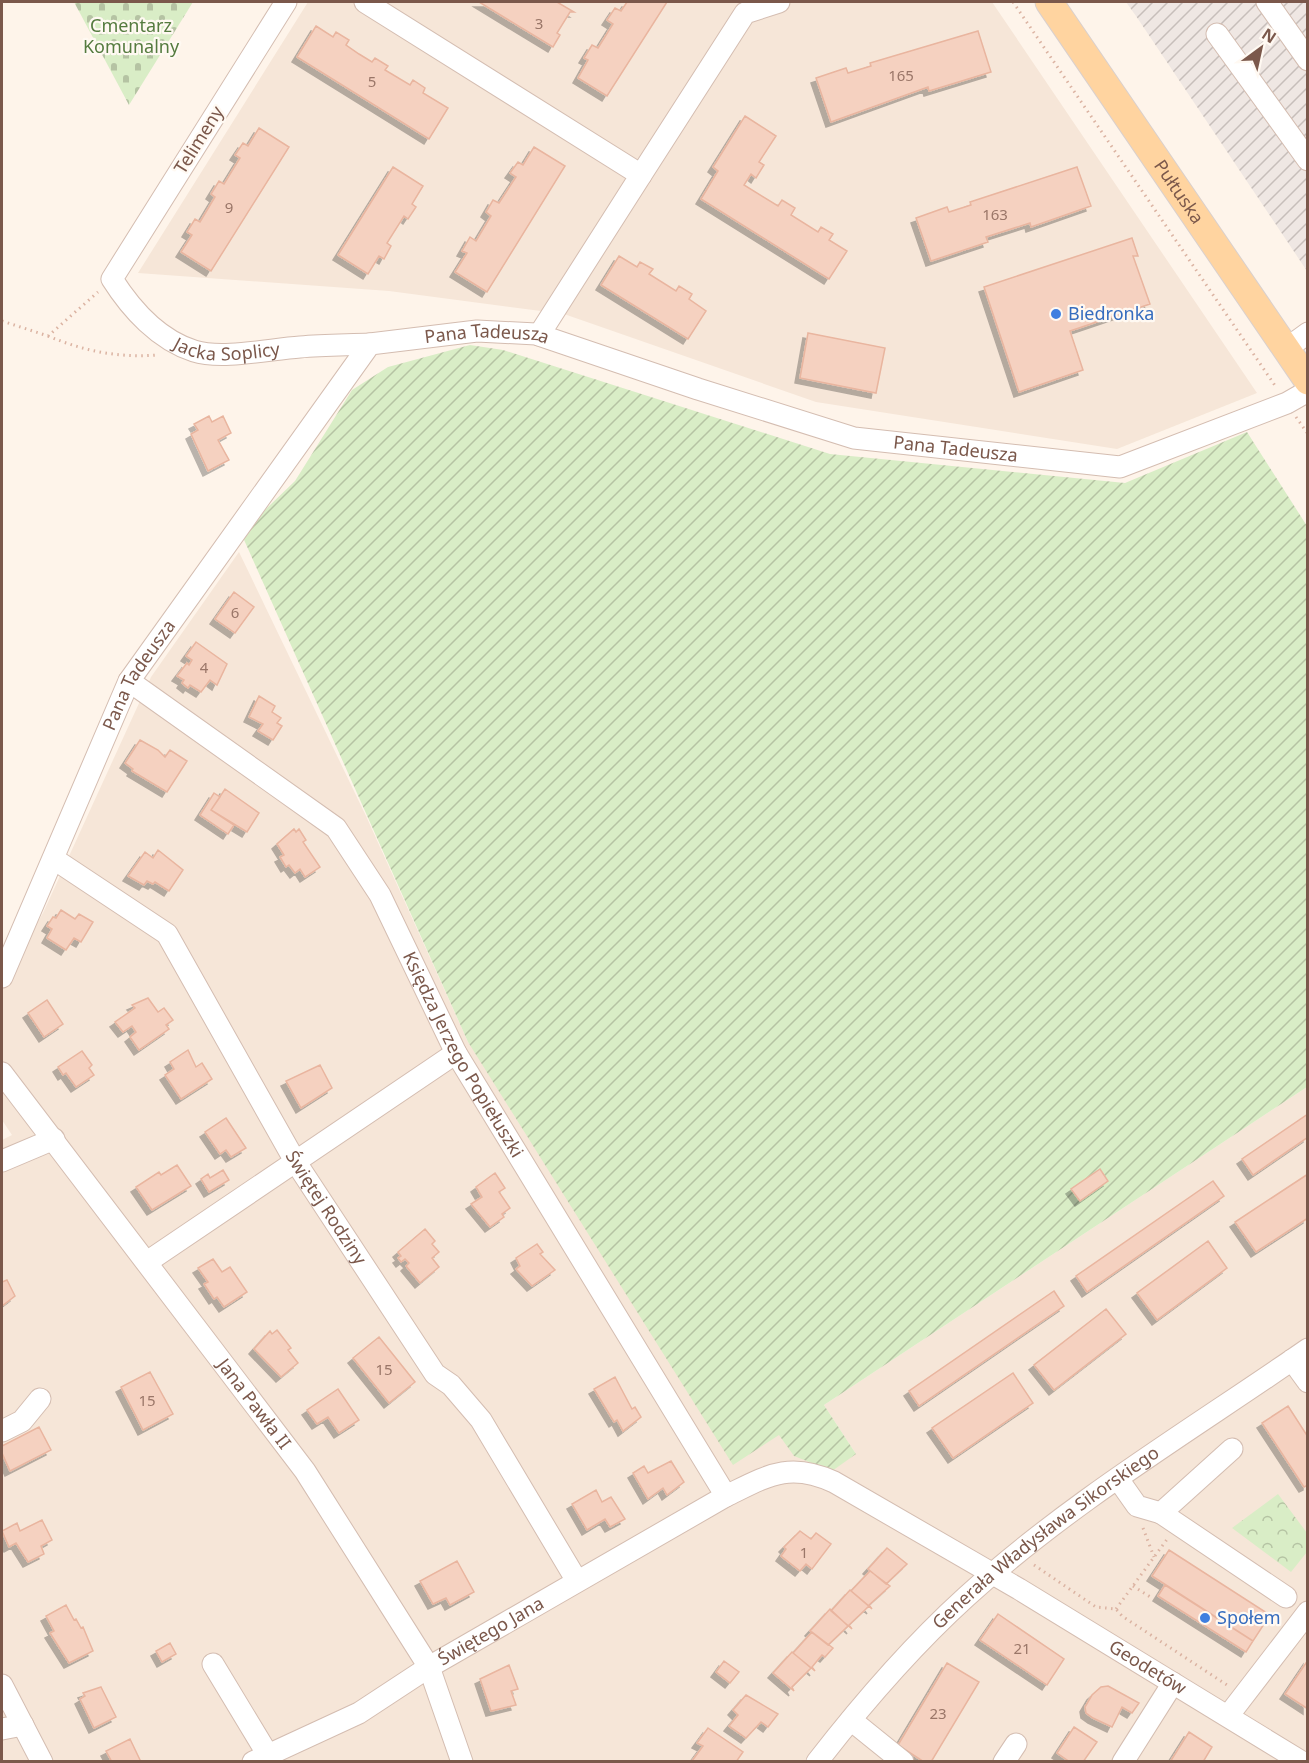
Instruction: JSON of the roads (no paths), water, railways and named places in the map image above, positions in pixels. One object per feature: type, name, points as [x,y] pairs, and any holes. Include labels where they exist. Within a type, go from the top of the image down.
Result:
[{"type":"main road","name":"Pułtuska","points":[[1049,2],[1308,381]]},
{"type":"street","name":"Telimeny","points":[[112,279],[286,2]]},
{"type":"street","points":[[365,2],[641,175]]},
{"type":"street","points":[[539,335],[745,13],[779,2]]},
{"type":"street","points":[[1267,2],[1308,60]]},
{"type":"street","points":[[1217,34],[1308,160]]},
{"type":"street","name":"Jacka Soplicy","points":[[112,279],[126,302],[157,331],[193,351],[210,354],[303,346],[370,344]]},
{"type":"street","name":"Pana Tadeusza","points":[[2,976],[129,681],[370,344],[477,331],[539,335],[698,390],[854,438],[1120,467],[1287,403],[1308,391]]},
{"type":"street","points":[[1286,349],[1308,333]]},
{"type":"street","name":"Księdza Jerzego Popiełuszki","points":[[129,681],[336,828],[380,895],[456,1053],[726,1496]]},
{"type":"street","name":"Świętej Rodziny","points":[[54,859],[167,933],[295,1161],[435,1374],[451,1385],[482,1420],[577,1581]]},
{"type":"street","points":[[147,1262],[456,1053]]},
{"type":"street","name":"Jana Pawła II","points":[[2,1073],[305,1471],[429,1666],[462,1761]]},
{"type":"street","points":[[2,1161],[54,1139]]},
{"type":"street","points":[[1300,1354],[1308,1382]]},
{"type":"street","name":"Generała Władysława Sikorskiego","points":[[817,1761],[939,1623],[993,1574],[1058,1521],[1300,1354]]},
{"type":"street","points":[[2,1431],[22,1421],[40,1399]]},
{"type":"street","points":[[1169,1519],[1232,1449]]},
{"type":"street","name":"Geodetów","points":[[726,1496],[783,1471],[816,1474],[993,1574],[1302,1761]]},
{"type":"street","points":[[1118,1479],[1137,1506],[1169,1519],[1286,1597]]},
{"type":"street","name":"Świętego Jana","points":[[260,1758],[359,1713],[429,1666],[726,1496]]},
{"type":"street","points":[[1228,1716],[1308,1612]]},
{"type":"street","points":[[213,1664],[260,1758]]},
{"type":"street","points":[[1123,1761],[1173,1683]]},
{"type":"street","points":[[2,1685],[42,1761]]},
{"type":"street","points":[[851,1720],[903,1761]]},
{"type":"street","points":[[2,1729],[23,1725]]},
{"type":"place","name":"Biedronka","points":[[1056,314]]},
{"type":"place","name":"Społem","points":[[1205,1618]]},
{"type":"park label","name":"Cmentarz Komunalny","points":[[131,36]]}]
